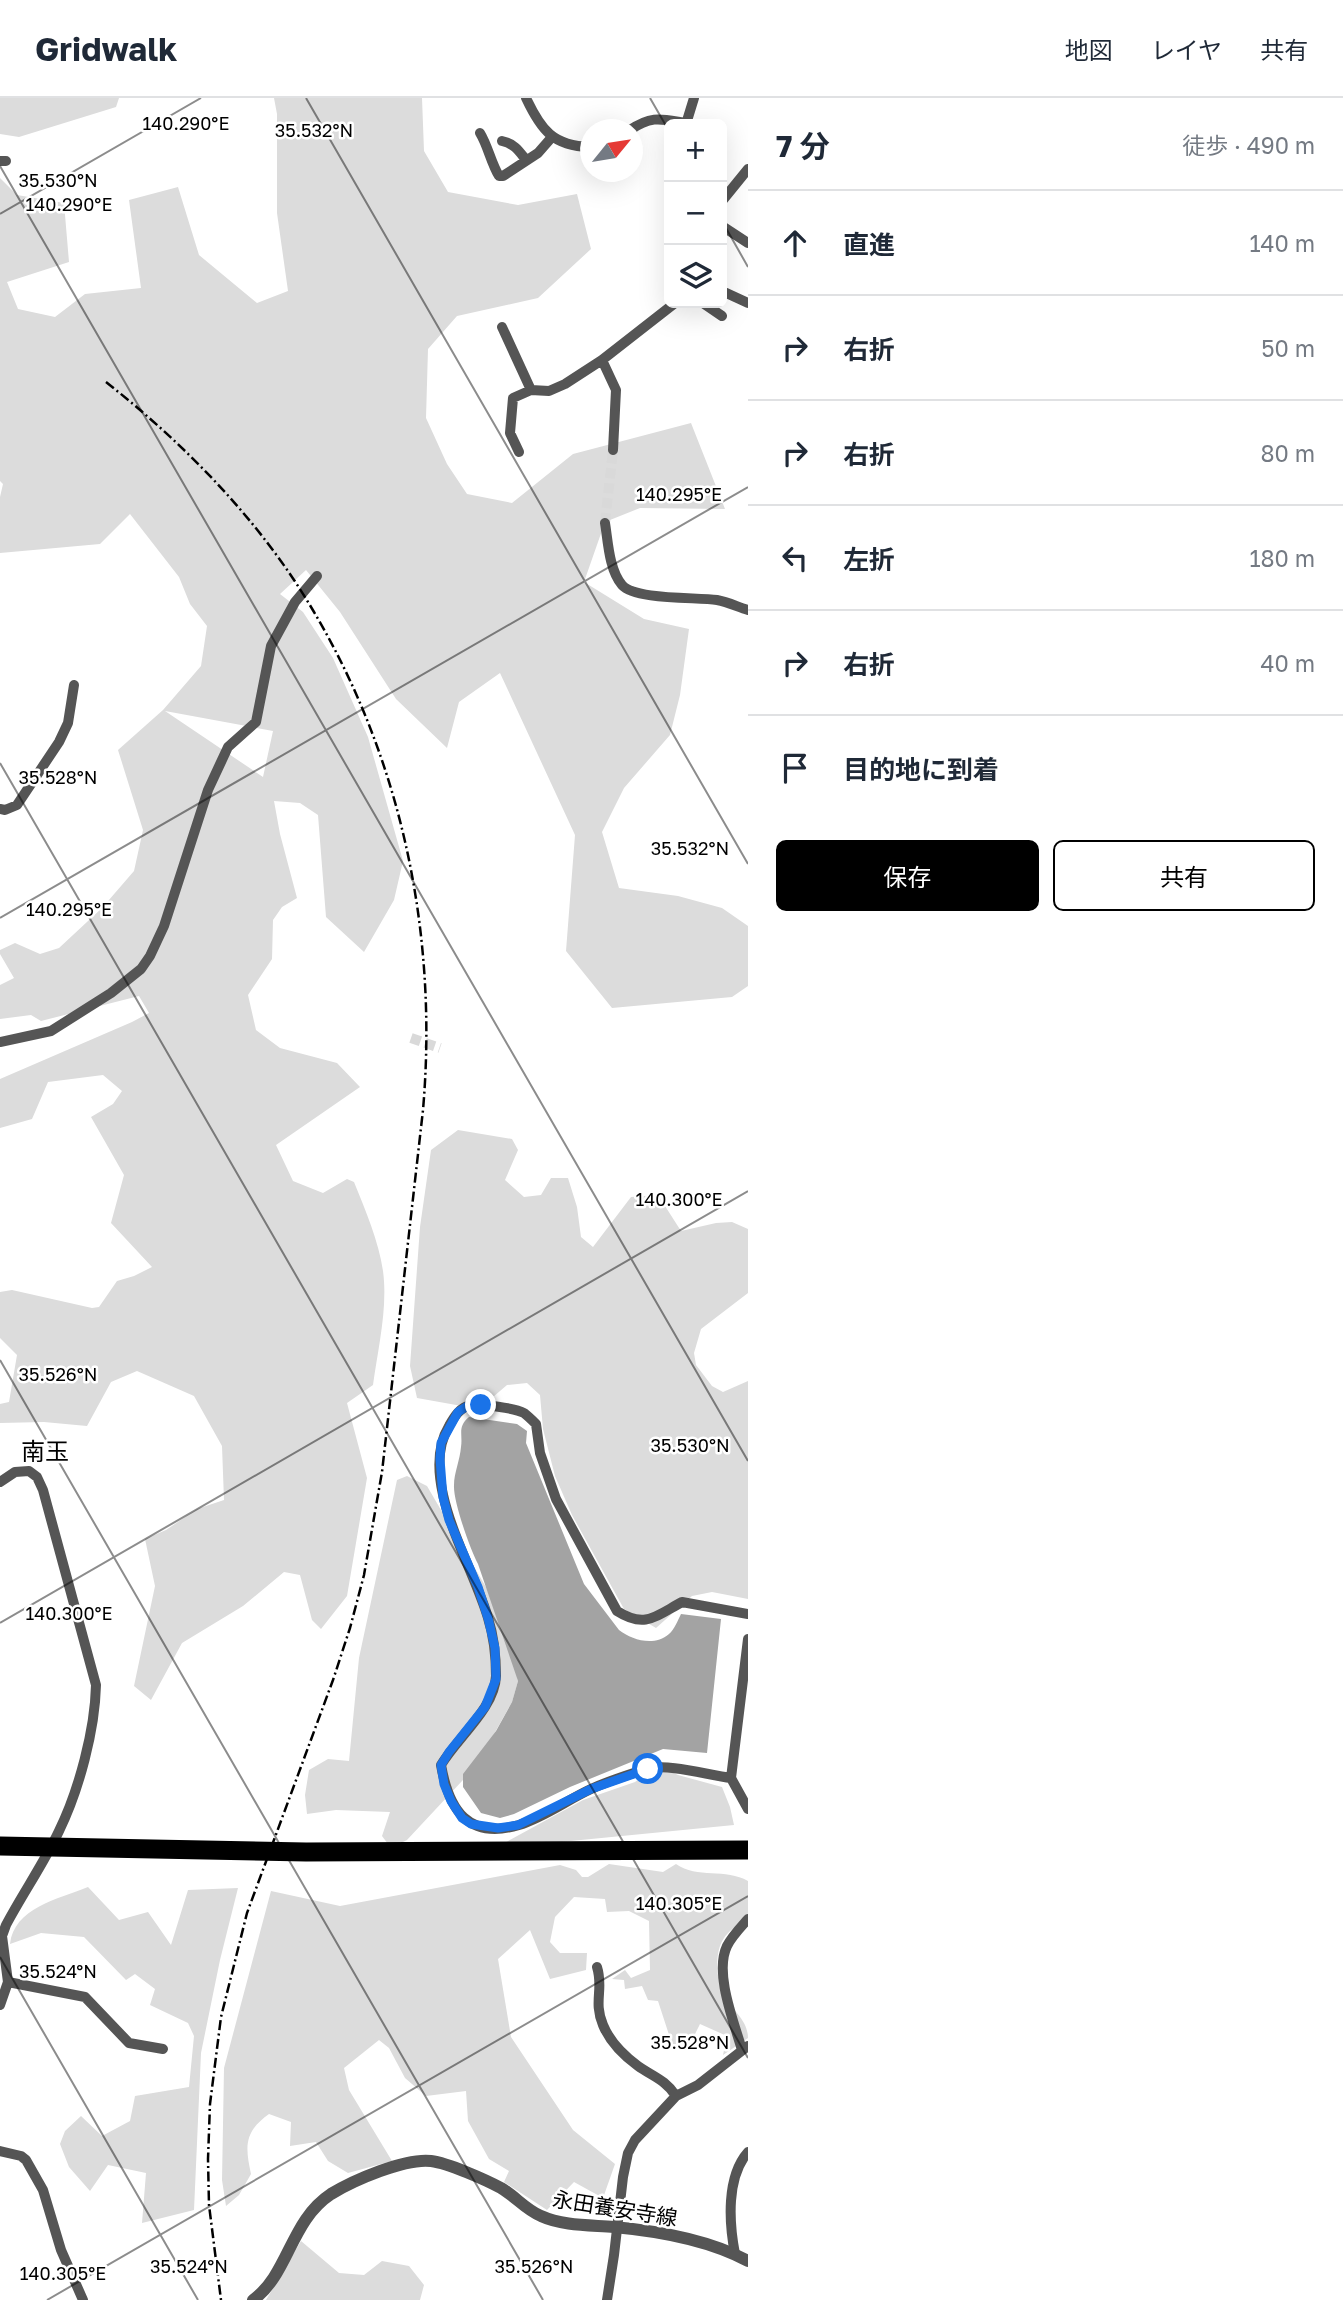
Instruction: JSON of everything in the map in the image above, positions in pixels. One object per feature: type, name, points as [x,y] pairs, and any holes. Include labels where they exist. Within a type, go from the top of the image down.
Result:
[{"type":"highway","points":[[0,1846],[306,1852],[748,1850]]},
{"type":"street","points":[[526,98],[543,129],[552,138],[580,146]]},
{"type":"street","points":[[688,119],[694,98]]},
{"type":"street","points":[[643,121],[664,120]]},
{"type":"street","points":[[480,132],[499,176],[538,153],[552,138]]},
{"type":"street","points":[[502,141],[517,148],[526,160]]},
{"type":"street","points":[[727,195],[748,169]]},
{"type":"street","points":[[727,229],[748,243]]},
{"type":"street","points":[[727,293],[748,303]]},
{"type":"street","points":[[519,452],[510,433],[513,398],[531,390],[549,391],[565,384],[602,360],[667,308]]},
{"type":"street","points":[[711,308],[722,316]]},
{"type":"street","points":[[502,327],[531,390]]},
{"type":"street","points":[[602,360],[615,390],[613,450]]},
{"type":"street","points":[[605,523],[612,563],[620,583],[625,588],[653,596],[719,600],[748,610]]},
{"type":"street","points":[[0,1042],[51,1031],[111,993],[141,969],[150,956],[164,926],[208,790],[228,747],[256,722],[271,646],[295,602],[317,576]]},
{"type":"street","points":[[0,809],[17,806],[59,742],[68,723],[74,685]]},
{"type":"street","points":[[731,1778],[669,1768],[648,1769],[591,1789],[518,1825],[486,1827],[471,1824],[462,1818],[444,1784],[441,1765],[485,1707],[496,1679],[495,1648],[488,1618],[478,1587],[449,1520],[443,1497],[441,1443],[451,1422],[458,1412],[469,1405],[481,1405],[523,1413],[536,1424],[540,1453],[556,1499],[617,1611],[640,1622],[650,1620],[682,1602],[748,1614]]},
{"type":"street","points":[[0,1482],[15,1472],[29,1471],[37,1477],[44,1490],[96,1685],[96,1711],[73,1798],[59,1832],[2,1936],[8,1982],[0,2005]]},
{"type":"street","points":[[748,1639],[731,1778],[748,1809]]},
{"type":"street","points":[[607,2300],[623,2177],[628,2153],[635,2140],[676,2096],[698,2085],[745,2048],[728,2000],[723,1959],[727,1945],[748,1919]]},
{"type":"street","points":[[597,1967],[601,1980],[597,2002],[603,2025],[616,2047],[639,2067],[668,2084],[676,2096]]},
{"type":"street","points":[[8,1982],[85,1997],[129,2043],[163,2049]]},
{"type":"street","points":[[0,2151],[21,2156],[26,2160],[46,2198],[61,2250],[83,2300]]},
{"type":"street","points":[[735,2254],[731,2233],[733,2190],[740,2161],[748,2152]]},
{"type":"street","name":"永田養安寺線","points":[[253,2300],[271,2280],[305,2218],[319,2203],[374,2173],[417,2161],[441,2164],[502,2189],[540,2216],[567,2223],[664,2234],[713,2246],[748,2262]]},
{"type":"shaded area","points":[[0,98],[119,98],[116,107],[19,137],[0,134]]},
{"type":"shaded area","points":[[274,98],[422,98],[424,151],[448,192],[518,205],[577,194],[591,249],[538,298],[457,316],[428,349],[426,418],[447,464],[467,494],[512,503],[573,454],[691,423],[725,509],[640,508],[605,522],[584,582],[644,619],[689,629],[680,695],[670,735],[624,788],[602,832],[619,888],[678,896],[722,908],[748,926],[748,986],[732,997],[612,1008],[566,951],[575,835],[500,673],[459,702],[447,748],[396,699],[340,612],[306,570],[280,594],[303,612],[333,658],[368,737],[403,861],[394,900],[364,952],[326,917],[318,815],[300,803],[274,801],[297,898],[282,907],[273,920],[272,959],[248,995],[256,1030],[280,1048],[337,1063],[360,1087],[276,1145],[293,1181],[323,1193],[347,1179],[354,1182],[378,1249],[383,1271],[384,1299],[373,1385],[347,1403],[367,1478],[347,1596],[321,1629],[312,1620],[300,1575],[284,1572],[243,1606],[182,1643],[151,1700],[134,1686],[155,1586],[145,1539],[166,1530],[197,1509],[224,1500],[222,1446],[194,1396],[137,1371],[111,1382],[87,1426],[44,1422],[0,1423],[0,1404],[9,1402],[17,1355],[0,1338],[0,1292],[12,1290],[92,1308],[99,1307],[117,1281],[152,1267],[111,1223],[124,1175],[91,1117],[113,1104],[122,1091],[103,1075],[48,1082],[32,1119],[0,1128],[0,1079],[149,1013],[139,996],[41,1021],[31,1015],[0,1019],[0,985],[14,978],[0,950],[15,943],[40,954],[59,948],[102,908],[134,871],[143,830],[118,750],[163,710],[201,666],[207,626],[190,604],[179,577],[130,514],[100,544],[0,553],[0,497],[3,484],[0,481],[0,178],[17,195],[64,203],[69,262],[7,282],[18,309],[55,317],[85,294],[141,288],[129,200],[178,187],[199,255],[257,303],[288,291],[277,213],[277,114]],"holes":[[[165,711],[273,731],[263,777]]]},
{"type":"shaded area","points":[[458,1130],[512,1139],[518,1150],[505,1180],[524,1197],[541,1195],[551,1178],[568,1178],[577,1207],[581,1237],[593,1247],[631,1197],[658,1195],[681,1231],[732,1222],[748,1229],[748,1293],[701,1329],[694,1353],[696,1365],[712,1386],[723,1392],[748,1381],[748,1599],[712,1592],[692,1596],[656,1628],[624,1609],[572,1515],[555,1476],[543,1429],[540,1395],[527,1383],[507,1385],[473,1408],[417,1398],[410,1366],[420,1227],[431,1150]]},
{"type":"shaded area","points":[[469,1417],[517,1424],[527,1431],[526,1443],[584,1584],[619,1630],[630,1637],[650,1641],[669,1634],[681,1614],[721,1619],[707,1753],[663,1749],[570,1787],[514,1814],[500,1818],[481,1813],[463,1787],[463,1774],[496,1731],[512,1702],[518,1681],[454,1492],[462,1427]]},
{"type":"shaded area","points":[[407,1476],[427,1486],[504,1618],[518,1681],[512,1702],[476,1766],[407,1840],[391,1848],[382,1836],[390,1812],[336,1810],[307,1814],[305,1795],[309,1770],[328,1759],[349,1761],[359,1658],[397,1480]]},
{"type":"shaded area","points":[[658,1765],[678,1775],[722,1787],[734,1825],[499,1846],[583,1800],[635,1782]]},
{"type":"shaded area","points":[[609,1864],[663,1872],[676,1864],[684,1869],[730,1875],[748,1881],[748,1924],[740,1922],[724,1938],[717,1967],[721,1990],[743,2020],[748,2038],[723,2055],[727,2036],[700,2024],[690,2044],[672,2044],[658,2001],[648,2000],[642,1986],[625,1989],[624,1980],[612,1979],[625,1970],[631,1978],[650,1970],[649,1921],[629,1911],[607,1912],[605,1899],[574,1897],[555,1917],[550,1942],[560,1953],[587,1953],[586,1970],[550,1979],[530,1930],[498,1959],[511,2037],[573,2130],[615,2164],[603,2198],[574,2182],[547,2210],[504,2182],[509,2171],[489,2159],[468,2121],[466,2091],[426,2096],[405,2078],[389,2048],[379,2040],[344,2068],[349,2090],[392,2161],[348,2173],[328,2161],[316,2142],[290,2146],[291,2122],[269,2114],[255,2127],[248,2140],[251,2174],[239,2195],[226,2206],[222,2180],[224,2068],[271,1891],[340,1906],[560,1865],[576,1870],[582,1877],[588,1877]]},
{"type":"shaded area","points":[[88,1887],[119,1920],[148,1912],[171,1945],[188,1890],[238,1888],[201,2053],[194,2210],[142,2223],[146,2173],[108,2165],[90,2191],[69,2167],[60,2144],[65,2131],[81,2116],[102,2136],[130,2121],[135,2096],[189,2087],[194,2036],[188,2023],[150,2005],[155,1989],[135,1974],[126,1980],[84,1937],[41,1933],[10,1944],[13,1932],[29,1913],[39,1906]]},
{"type":"shaded area","points":[[301,2241],[339,2273],[364,2275],[382,2261],[409,2266],[424,2285],[420,2300],[266,2300]]},
{"type":"tunnel","points":[[605,523],[613,450]]},
{"type":"tunnel","points":[[411,1038],[440,1048]]},
{"type":"railway","points":[[106,382],[194,459],[247,517],[293,579],[345,670],[371,729],[392,790],[408,853],[419,916],[425,980],[423,1110],[382,1472],[364,1575],[333,1680],[247,1913],[221,2017],[210,2104],[208,2159],[209,2205],[221,2300]]},
{"type":"district","name":"南玉","points":[[45,1450]]},
{"type":"route","points":[[481,1405],[469,1405],[458,1412],[441,1443],[443,1497],[449,1520],[478,1587],[488,1618],[495,1648],[496,1679],[494,1690],[485,1707],[441,1765],[444,1784],[451,1801],[462,1818],[471,1824],[498,1828],[518,1825],[591,1789],[648,1769]]}]
